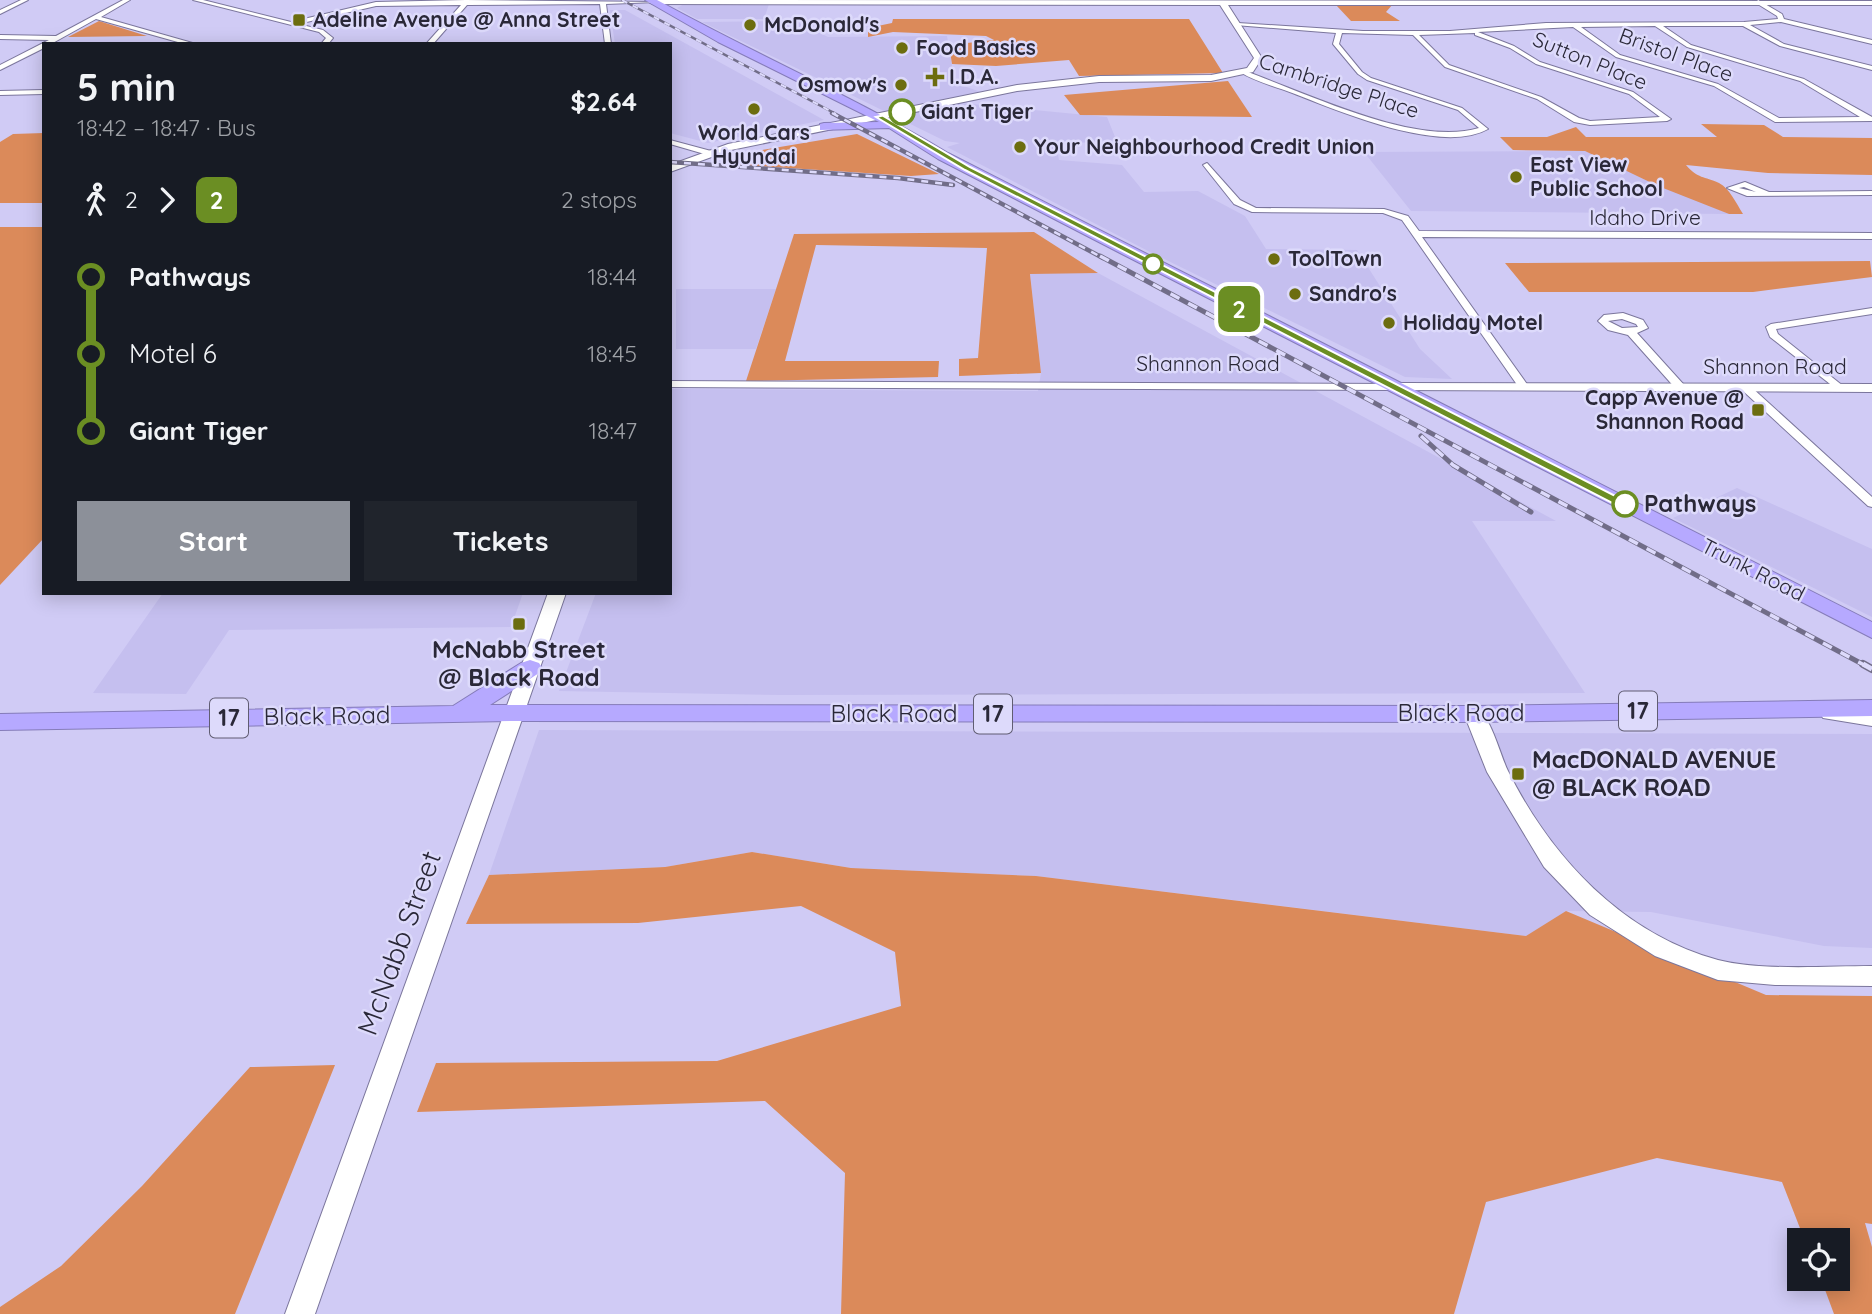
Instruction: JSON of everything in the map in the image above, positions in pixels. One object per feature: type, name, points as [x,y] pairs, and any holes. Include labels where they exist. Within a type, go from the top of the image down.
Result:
[{"type":"highway","name":"Trunk Road","points":[[651,1],[924,146],[1872,631]]},
{"type":"highway","points":[[673,13],[676,6],[690,1]]},
{"type":"highway","name":"Trunk Road","points":[[789,74],[878,120]]},
{"type":"highway","points":[[824,127],[849,116],[853,109]]},
{"type":"highway","points":[[824,127],[878,120]]},
{"type":"highway","points":[[1738,562],[1849,629],[1872,647]]},
{"type":"highway","points":[[457,714],[492,695],[530,668]]},
{"type":"highway","points":[[1802,709],[1872,694]]},
{"type":"highway","name":"Black Road","points":[[0,722],[513,713],[1474,714],[1872,708]]},
{"type":"main road","points":[[651,1],[1872,3]]},
{"type":"main road","points":[[878,120],[1047,84],[1099,79],[1211,78],[1243,72],[1255,67],[1258,58],[1221,1]]},
{"type":"main road","points":[[672,168],[708,153],[824,127]]},
{"type":"main road","name":"Shannon Road","points":[[1398,387],[1872,388]]},
{"type":"main road","name":"McNabb Street","points":[[300,1314],[555,595]]},
{"type":"main road","points":[[1802,709],[1872,719]]},
{"type":"main road","points":[[1474,714],[1498,772],[1552,861],[1598,909],[1664,949],[1718,970],[1775,975],[1872,976]]},
{"type":"street","points":[[0,12],[24,0]]},
{"type":"street","points":[[49,42],[127,0]]},
{"type":"street","points":[[196,0],[328,34],[330,38],[326,42]]},
{"type":"street","points":[[360,0],[376,4]]},
{"type":"street","points":[[601,1],[608,42]]},
{"type":"street","points":[[293,23],[376,4],[651,1]]},
{"type":"street","points":[[431,42],[468,2]]},
{"type":"street","points":[[1758,2],[1780,15],[1781,20]]},
{"type":"street","points":[[96,17],[185,42]]},
{"type":"street","points":[[1238,26],[1415,34],[1573,24],[1744,24],[1781,20],[1872,43]]},
{"type":"street","name":"Bristol Place","points":[[1573,24],[1618,55],[1716,85],[1778,120],[1868,119],[1801,80],[1689,46],[1656,24]]},
{"type":"street","points":[[1744,24],[1782,45],[1872,68]]},
{"type":"street","name":"Cambridge Place","points":[[1243,72],[1396,127],[1462,134],[1484,129],[1460,109],[1360,73],[1336,44],[1340,31]]},
{"type":"street","name":"Sutton Place","points":[[1415,34],[1447,66],[1539,99],[1577,120],[1590,123],[1667,120],[1644,100],[1631,93],[1538,63],[1512,47],[1472,32]]},
{"type":"street","points":[[0,37],[57,38]]},
{"type":"street","points":[[0,68],[42,46]]},
{"type":"street","points":[[0,93],[42,92]]},
{"type":"street","points":[[672,143],[708,153]]},
{"type":"street","points":[[1207,165],[1242,206],[1272,211],[1396,213],[1405,218],[1524,387]]},
{"type":"street","points":[[1768,194],[1872,193]]},
{"type":"street","name":"Idaho Drive","points":[[1417,234],[1872,236]]},
{"type":"street","points":[[1839,388],[1773,335],[1771,327],[1872,311]]},
{"type":"street","points":[[1631,332],[1681,388]]},
{"type":"street","name":"Shannon Road","points":[[672,384],[1398,387]]},
{"type":"street","points":[[1746,388],[1872,503]]},
{"type":"shaded area","points":[[684,4],[769,4],[764,19],[697,19],[677,8]]},
{"type":"shaded area","points":[[1393,4],[1386,12],[1400,21],[1351,21],[1336,5]]},
{"type":"shaded area","points":[[610,10],[625,10],[824,120],[708,143],[672,134],[672,42],[615,42]]},
{"type":"shaded area","points":[[893,19],[1189,19],[1223,73],[1079,76],[1069,60],[996,66],[952,64],[949,45],[994,40],[986,36],[893,32],[868,37],[868,28],[892,23]]},
{"type":"shaded area","points":[[99,21],[147,36],[68,37]]},
{"type":"shaded area","points":[[795,21],[828,37],[947,36],[955,83],[981,92],[886,112],[702,22]]},
{"type":"shaded area","points":[[1228,81],[1252,117],[1080,115],[1064,95]]},
{"type":"shaded area","points":[[961,103],[1107,117],[1117,142],[1056,143],[1059,160],[1122,165],[1144,192],[1198,191],[1245,216],[1266,249],[1357,250],[1420,349],[1452,379],[1405,377],[1152,253],[947,147],[960,143],[945,141],[896,117]]},
{"type":"shaded area","points":[[1701,124],[1764,125],[1783,137],[1872,138],[1872,175],[1768,173],[1686,165],[1698,175],[1719,183],[1726,189],[1743,214],[1729,214],[1658,186],[1585,151],[1513,150],[1500,137],[1547,137],[1576,127],[1586,137],[1717,137]]},
{"type":"shaded area","points":[[42,133],[42,203],[0,203],[0,142],[13,134]]},
{"type":"shaded area","points":[[857,134],[939,174],[911,176],[727,164],[739,154]]},
{"type":"shaded area","name":"East View Public School","points":[[1585,151],[1729,214],[1411,211],[1364,152]]},
{"type":"shaded area","points":[[0,227],[42,227],[42,540],[0,585]]},
{"type":"shaded area","points":[[1034,232],[1098,273],[1030,274],[1041,373],[959,376],[959,359],[978,358],[987,248],[816,245],[785,361],[939,361],[938,377],[746,381],[794,234]]},
{"type":"shaded area","points":[[1870,261],[1872,277],[1753,292],[1529,292],[1505,263]]},
{"type":"shaded area","points":[[1030,273],[1098,273],[1556,521],[1472,521],[1585,693],[781,695],[559,691],[595,595],[672,595],[672,389],[1038,391],[1041,373]]},
{"type":"shaded area","points":[[676,289],[776,289],[756,349],[676,349]]},
{"type":"shaded area","points":[[1737,488],[1872,549],[1872,617],[1673,518]]},
{"type":"shaded area","points":[[162,595],[522,595],[511,627],[229,630],[186,694],[93,693]]},
{"type":"shaded area","points":[[539,730],[1872,734],[1872,948],[1824,946],[1651,912],[1566,911],[1527,936],[1036,876],[851,868],[752,852],[665,867],[489,875]]},
{"type":"shaded area","points":[[752,852],[851,868],[1036,876],[1526,936],[1566,911],[1766,995],[1872,996],[1872,1224],[1865,1223],[1872,1247],[1872,1314],[1834,1314],[1825,1291],[1850,1291],[1850,1228],[1800,1228],[1782,1182],[1657,1158],[1486,1202],[1454,1314],[841,1314],[845,1173],[765,1101],[417,1112],[436,1063],[717,1061],[901,1006],[895,952],[801,906],[638,923],[466,924],[489,875],[665,867]]},
{"type":"shaded area","points":[[335,1065],[235,1314],[0,1314],[0,1307],[61,1266],[142,1186],[250,1067]]},
{"type":"railway","points":[[622,0],[836,114]]},
{"type":"railway","points":[[832,113],[1103,258]]},
{"type":"railway","points":[[672,162],[898,178],[953,185]]},
{"type":"railway","points":[[1100,256],[1866,666]]},
{"type":"railway","points":[[1421,436],[1453,465],[1531,512]]},
{"type":"railway","points":[[1863,664],[1872,669]]},
{"type":"bus line","name":"2","points":[[902,112],[879,117],[967,169],[1625,504]]},
{"type":"place","name":"Adeline Avenue @ Anna Street","points":[[299,20]]},
{"type":"place","name":"McDonald's","points":[[750,25]]},
{"type":"place","name":"Food Basics","points":[[902,48]]},
{"type":"place","name":"I.D.A.","points":[[935,77]]},
{"type":"place","name":"Osmow's","points":[[901,85]]},
{"type":"place","name":"World Cars Hyundai","points":[[754,109]]},
{"type":"place","name":"Giant Tiger","points":[[902,112]]},
{"type":"place","name":"Your Neighbourhood Credit Union","points":[[1020,147]]},
{"type":"place","name":"East View Public School","points":[[1516,177]]},
{"type":"place","name":"ToolTown","points":[[1274,259]]},
{"type":"place","name":"Sandro's","points":[[1295,294]]},
{"type":"place","name":"Holiday Motel","points":[[1389,323]]},
{"type":"place","name":"Capp Avenue @ Shannon Road","points":[[1758,410]]},
{"type":"place","name":"Pathways","points":[[1625,504]]},
{"type":"place","name":"McNabb Street @ Black Road","points":[[519,624]]},
{"type":"place","name":"MacDONALD AVENUE @ BLACK ROAD","points":[[1518,774]]}]
